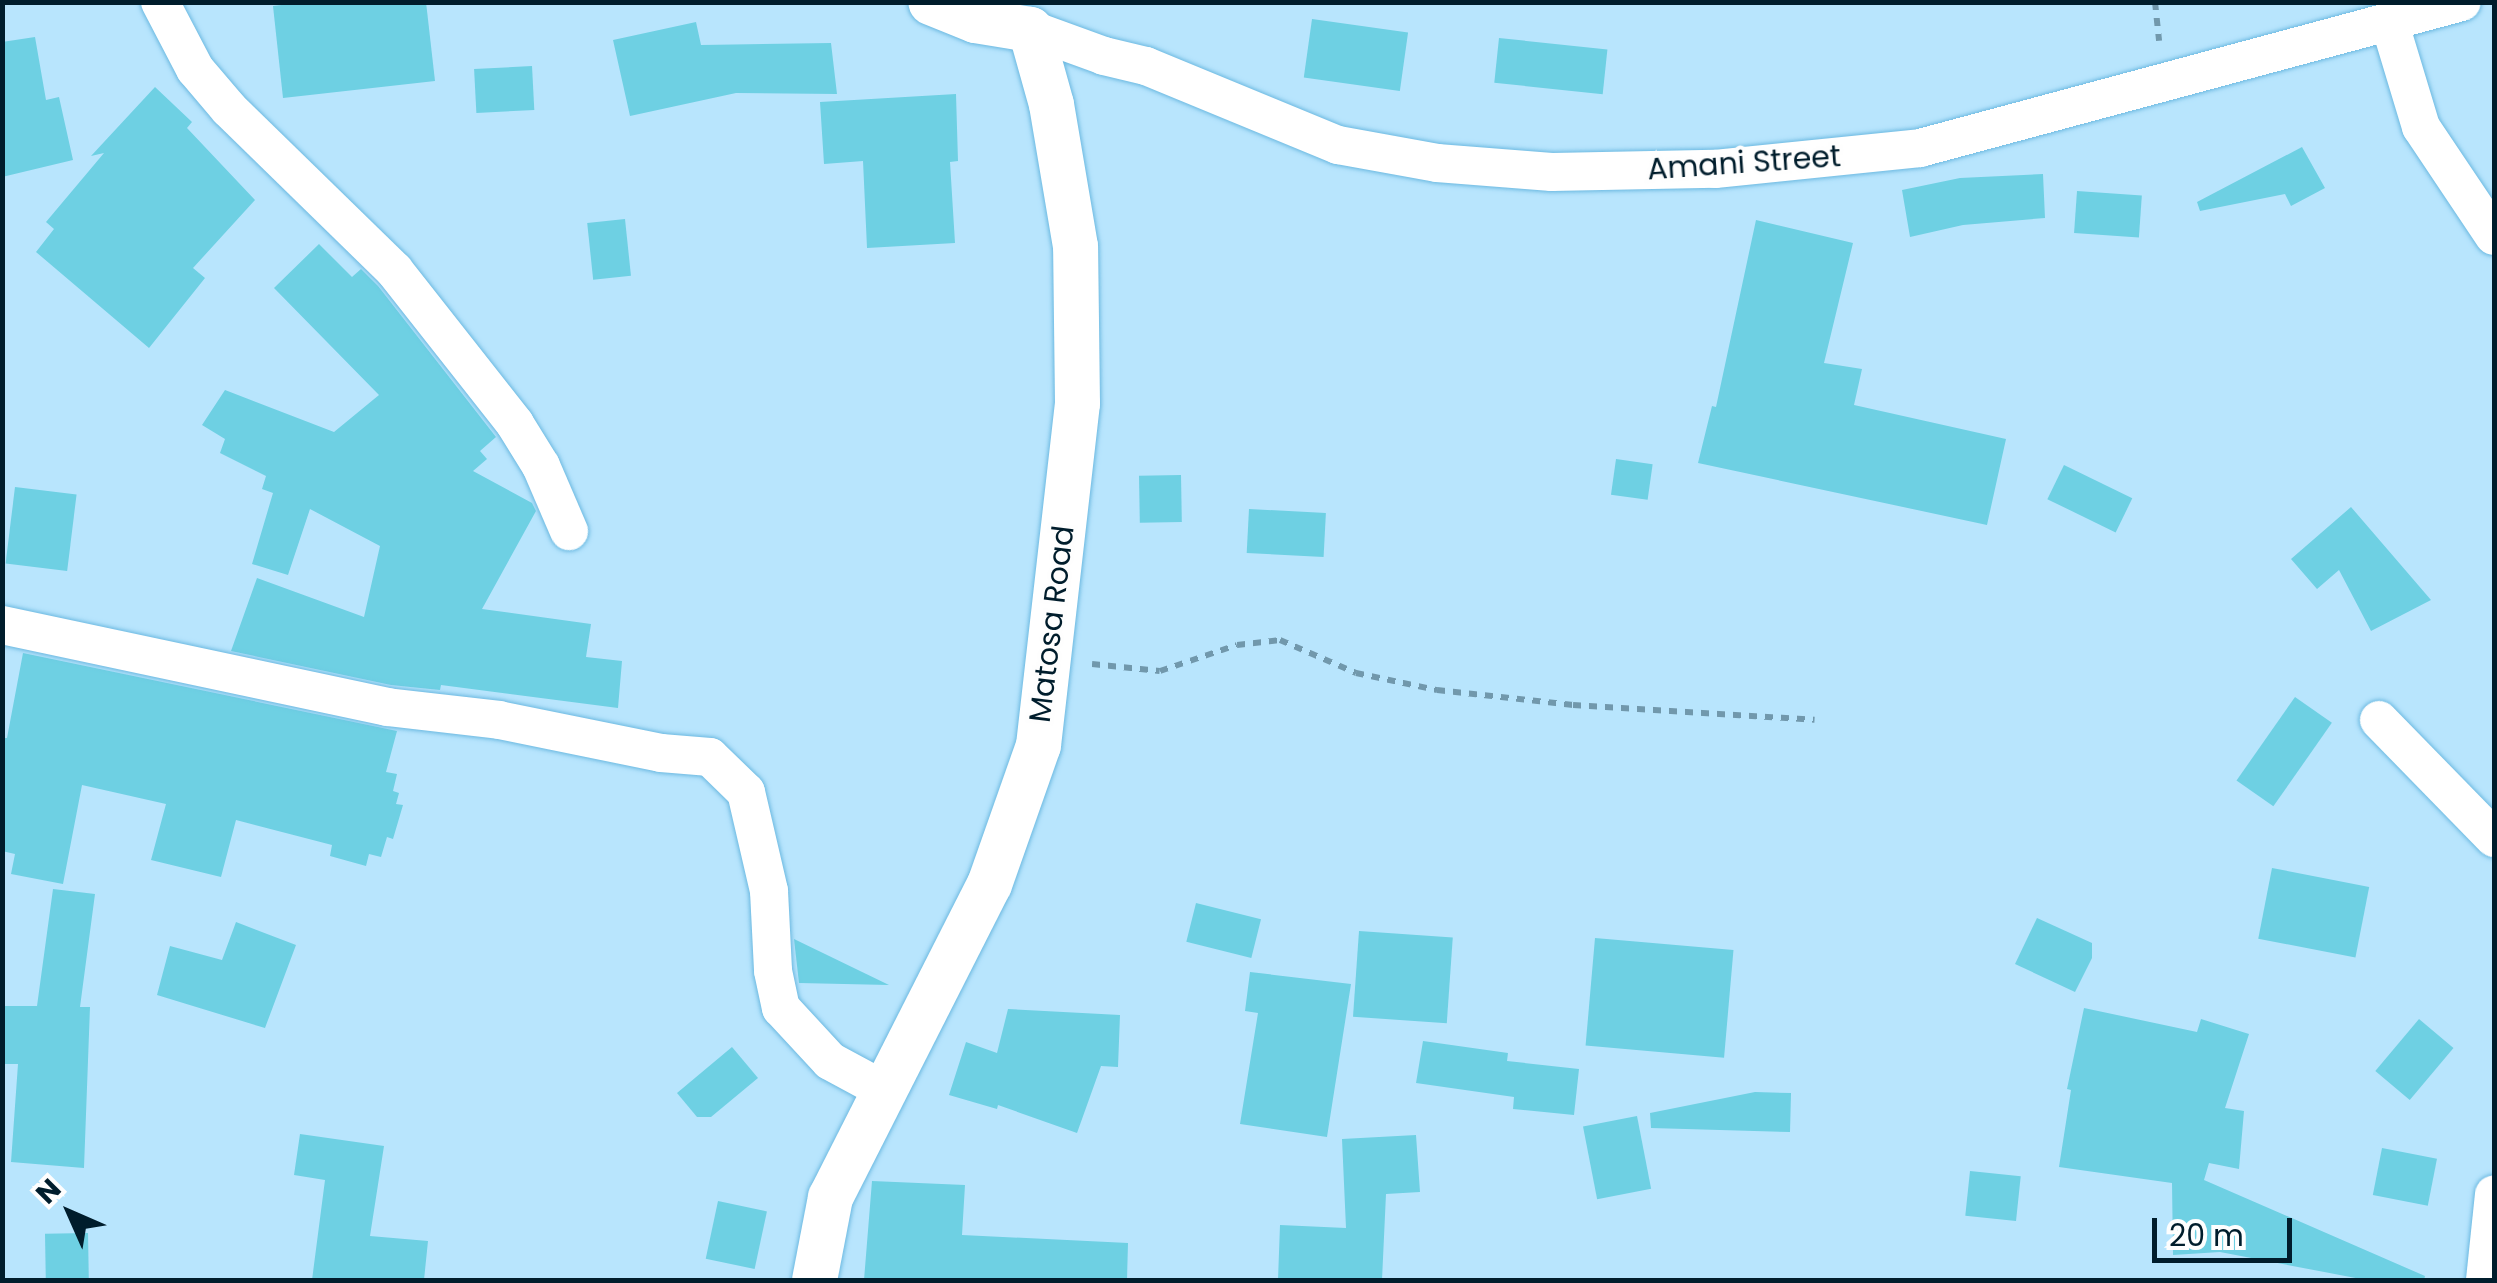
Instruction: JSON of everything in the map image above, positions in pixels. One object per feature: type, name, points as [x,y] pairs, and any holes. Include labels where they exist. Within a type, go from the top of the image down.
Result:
[{"type":"street","points":[[160,2],[196,70],[229,109],[394,270],[503,408],[541,466],[569,530]]},
{"type":"street","points":[[930,2],[977,11],[1030,29]]},
{"type":"street","name":"Amani Street","points":[[1030,29],[1104,56],[1146,66],[1338,145],[1438,163],[1552,172],[1715,169],[1920,148],[2462,2]]},
{"type":"street","points":[[2390,21],[2421,126],[2494,236]]},
{"type":"street","name":"Matosa Road","points":[[814,1280],[830,1196],[988,884],[1038,745],[1077,402],[1075,246],[1051,104],[1030,29]]},
{"type":"street","points":[[2,625],[387,707],[499,720],[661,753],[710,757],[746,792],[770,891],[773,972],[781,1008],[830,1062],[882,1089]]},
{"type":"street","points":[[2379,720],[2494,838]]},
{"type":"street","points":[[2485,1280],[2494,1194]]},
{"type":"path","points":[[1050,660],[1160,671],[1237,644],[1280,640],[1356,673],[1437,690],[1573,704],[1815,720]]},
{"type":"building","points":[[306,2],[426,2],[435,81],[283,98],[273,6]]},
{"type":"building","points":[[1312,19],[1408,32],[1400,91],[1304,77]]},
{"type":"building","points":[[696,22],[701,45],[831,43],[837,94],[736,93],[630,116],[613,40]]},
{"type":"building","points":[[35,37],[46,100],[59,97],[73,160],[2,177],[2,42]]},
{"type":"building","points":[[1499,38],[1607,49],[1603,94],[1494,83]]},
{"type":"building","points":[[532,66],[534,110],[476,113],[474,69]]},
{"type":"building","points":[[155,87],[192,122],[187,128],[255,200],[193,268],[205,278],[149,348],[36,252],[54,229],[46,222],[104,153],[91,156]]},
{"type":"building","points":[[956,94],[958,161],[950,162],[955,243],[867,248],[863,161],[824,164],[820,102]]},
{"type":"building","points":[[2302,147],[2325,188],[2291,206],[2285,194],[2200,211],[2197,202]]},
{"type":"building","points":[[2043,174],[2045,218],[1963,225],[1910,237],[1902,190],[1960,178]]},
{"type":"building","points":[[2077,191],[2142,196],[2139,237],[2074,233]]},
{"type":"building","points":[[625,219],[631,276],[593,280],[587,223]]},
{"type":"building","points":[[1756,220],[1853,243],[1824,363],[1862,369],[1854,405],[2006,439],[1987,525],[1698,463],[1712,406],[1716,407]]},
{"type":"building","points":[[319,244],[352,277],[361,269],[378,286],[496,437],[480,451],[487,459],[473,471],[532,503],[536,511],[482,609],[591,624],[586,657],[622,661],[618,708],[441,685],[440,690],[391,685],[231,651],[257,578],[364,617],[380,546],[310,509],[288,575],[252,564],[273,493],[262,489],[266,476],[220,453],[225,439],[202,425],[225,390],[334,432],[379,395],[274,288]]},
{"type":"building","points":[[1616,459],[1653,464],[1648,500],[1611,495]]},
{"type":"building","points":[[2064,465],[2132,498],[2116,532],[2047,499]]},
{"type":"building","points":[[1181,475],[1182,522],[1140,523],[1139,476]]},
{"type":"building","points":[[15,487],[77,495],[67,571],[6,563]]},
{"type":"building","points":[[2351,507],[2431,600],[2371,631],[2339,570],[2317,589],[2291,559]]},
{"type":"building","points":[[1249,509],[1326,513],[1324,557],[1247,553]]},
{"type":"building","points":[[23,653],[397,731],[386,772],[397,774],[393,791],[399,793],[396,804],[403,805],[393,839],[387,837],[381,857],[369,854],[366,866],[330,856],[332,845],[236,820],[221,877],[151,860],[166,804],[82,785],[63,884],[11,874],[15,854],[2,851],[2,738],[7,738]]},
{"type":"building","points":[[2295,697],[2332,723],[2273,806],[2236,781]]},
{"type":"building","points":[[2272,868],[2369,887],[2355,958],[2258,939]]},
{"type":"building","points":[[53,889],[95,894],[80,1007],[90,1007],[84,1168],[11,1162],[18,1064],[2,1064],[2,1006],[37,1006]]},
{"type":"building","points":[[1196,903],[1261,919],[1251,958],[1186,942]]},
{"type":"building","points":[[2037,918],[2092,943],[2092,958],[2075,992],[2015,964]]},
{"type":"building","points":[[236,922],[296,945],[265,1028],[157,995],[170,946],[222,960]]},
{"type":"building","points":[[1359,931],[1453,938],[1447,1023],[1353,1017]]},
{"type":"building","points":[[1595,938],[1733,950],[1724,1058],[1586,1046]]},
{"type":"building","points":[[794,939],[889,985],[799,983]]},
{"type":"building","points":[[1250,972],[1351,984],[1327,1137],[1240,1124],[1258,1013],[1245,1011]]},
{"type":"building","points":[[2084,1008],[2197,1032],[2201,1019],[2249,1034],[2225,1108],[2244,1111],[2239,1169],[2209,1163],[2204,1180],[2425,1276],[2424,1280],[2366,1280],[2220,1252],[2173,1255],[2172,1183],[2059,1167],[2071,1090],[2067,1089]]},
{"type":"building","points":[[1008,1009],[1120,1015],[1118,1067],[1101,1066],[1077,1133],[998,1105],[997,1109],[949,1095],[966,1042],[997,1053]]},
{"type":"building","points":[[2419,1019],[2453,1048],[2410,1100],[2375,1071]]},
{"type":"building","points":[[1423,1041],[1508,1053],[1507,1061],[1579,1069],[1574,1115],[1513,1109],[1514,1097],[1416,1083]]},
{"type":"building","points":[[732,1047],[758,1078],[711,1117],[697,1117],[677,1093]]},
{"type":"building","points":[[1755,1092],[1791,1093],[1790,1132],[1651,1128],[1650,1113]]},
{"type":"building","points":[[1637,1116],[1651,1189],[1597,1199],[1583,1126]]},
{"type":"building","points":[[300,1134],[384,1146],[370,1236],[428,1241],[424,1280],[312,1280],[325,1180],[294,1175]]},
{"type":"building","points":[[1416,1135],[1420,1192],[1386,1194],[1382,1280],[1278,1280],[1280,1225],[1346,1228],[1342,1139]]},
{"type":"building","points":[[2382,1148],[2437,1159],[2428,1206],[2373,1195]]},
{"type":"building","points":[[1970,1171],[2021,1176],[2016,1221],[1965,1216]]},
{"type":"building","points":[[872,1181],[965,1185],[962,1235],[1128,1243],[1127,1280],[864,1280]]},
{"type":"building","points":[[718,1201],[767,1211],[755,1269],[706,1259]]},
{"type":"building","points":[[88,1233],[89,1280],[46,1280],[45,1234]]}]
